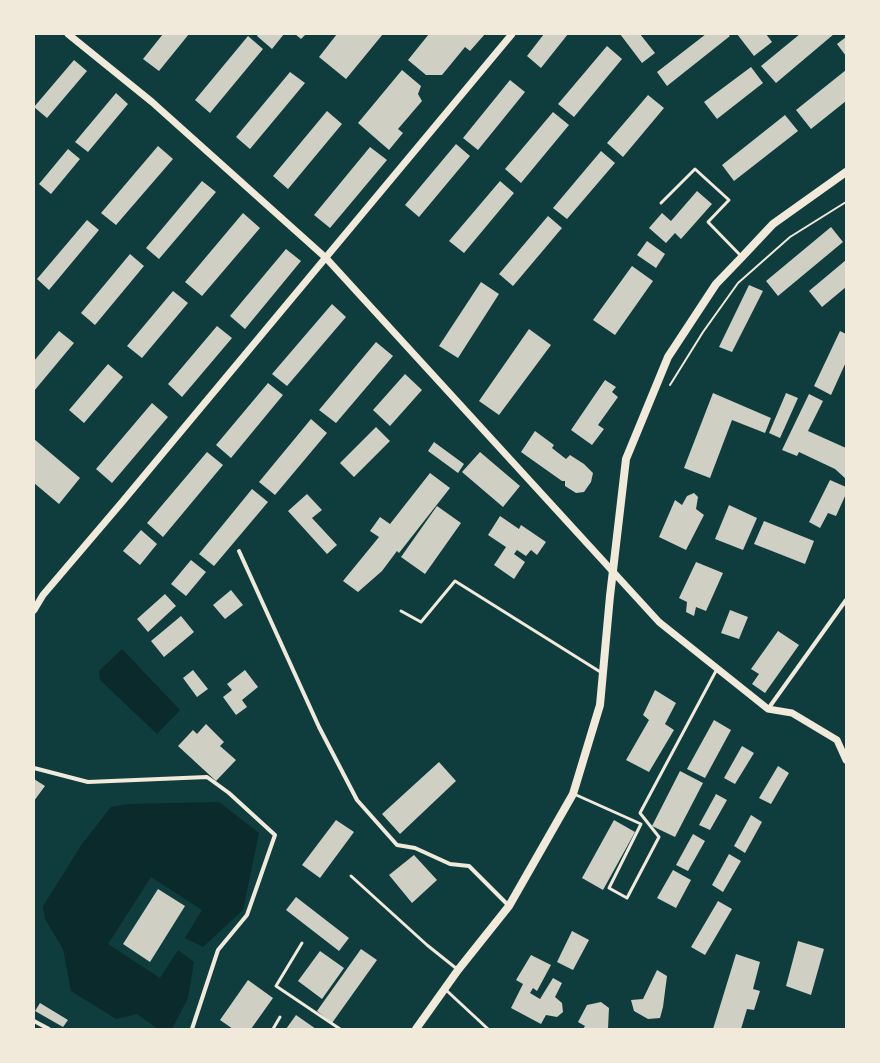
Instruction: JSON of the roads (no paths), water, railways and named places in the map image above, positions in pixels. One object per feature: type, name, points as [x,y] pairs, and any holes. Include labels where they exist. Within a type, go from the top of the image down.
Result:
[{"type":"main road","points":[[416,1029],[458,970],[509,906],[573,794],[600,705],[612,571],[626,459],[668,357],[716,284],[773,224],[846,172]]},
{"type":"street","points":[[68,34],[152,102],[326,258],[659,622],[768,709],[792,713],[837,740],[846,760]]},
{"type":"street","points":[[34,610],[43,595],[512,34]]},
{"type":"street","points":[[239,551],[320,727],[357,800],[397,845],[415,848],[450,864],[469,866],[509,906]]},
{"type":"street","points":[[768,709],[846,600]]},
{"type":"street","points":[[34,768],[88,782],[207,777],[229,793],[275,835],[247,915],[218,950],[192,1029]]},
{"type":"street","points":[[34,1021],[49,1029]]},
{"type":"lane","points":[[661,202],[695,169],[729,200],[708,222],[742,257]]},
{"type":"lane","points":[[401,611],[421,622],[455,581],[602,673]]},
{"type":"lane","points":[[573,794],[641,824],[609,888],[626,898],[659,837],[640,813],[718,668]]},
{"type":"lane","points":[[351,876],[427,945],[458,970]]},
{"type":"lane","points":[[302,943],[276,986],[340,1029]]},
{"type":"lane","points":[[445,988],[488,1029]]},
{"type":"lane","points":[[273,1029],[280,1018]]},
{"type":"water","points":[[122,649],[180,710],[157,734],[100,680],[99,671]]},
{"type":"water","points":[[219,802],[259,833],[243,910],[203,947],[185,938],[202,910],[151,877],[108,944],[160,978],[178,950],[194,962],[188,998],[172,1029],[158,1029],[137,1014],[116,1019],[71,991],[63,949],[45,919],[43,906],[82,844],[111,807],[129,804]]}]
